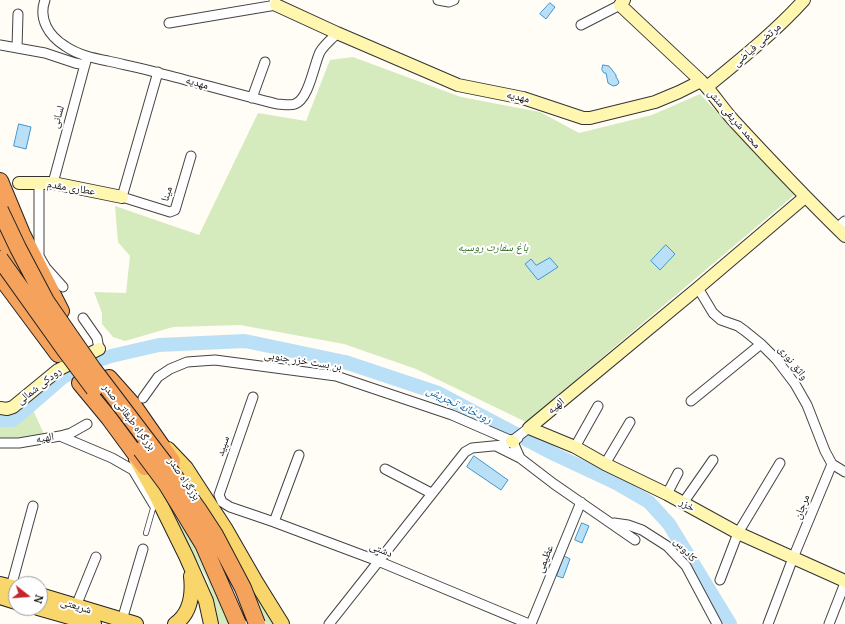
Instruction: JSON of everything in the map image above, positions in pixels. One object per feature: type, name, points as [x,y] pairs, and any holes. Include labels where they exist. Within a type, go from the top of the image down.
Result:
[{"type":"highway","points":[[0,181],[22,234],[60,311]]},
{"type":"highway","name":"بزرگراه طبقاتی صدر","points":[[0,210],[46,301],[93,369],[175,477],[215,535],[243,588],[259,624]]},
{"type":"highway","name":"بزرگراه صدر","points":[[0,233],[11,254],[92,348],[109,378],[133,405],[180,473],[219,532],[244,586],[259,624]]},
{"type":"highway","name":"بزرگراه طبقاتی صدر","points":[[0,259],[65,350],[166,485],[203,544],[236,624]]},
{"type":"highway","points":[[0,276],[80,383],[127,442],[200,546],[236,624]]},
{"type":"main road","points":[[146,424],[186,468],[225,528],[256,582],[283,623]]},
{"type":"main road","points":[[127,442],[156,495],[186,556],[206,602],[211,624]]},
{"type":"main road","points":[[175,624],[185,615],[190,605],[192,592],[191,578],[186,556]]},
{"type":"main road","name":"شریعتی","points":[[48,597],[136,624]]},
{"type":"main road","name":"شریعتی","points":[[48,611],[94,624]]},
{"type":"street","points":[[45,0],[42,12],[43,18],[51,35],[86,61]]},
{"type":"street","points":[[438,0],[448,2],[452,2],[454,0]]},
{"type":"street","name":"مرتضی فیاضی","points":[[704,84],[758,45],[794,12],[804,0]]},
{"type":"street","points":[[169,23],[275,2]]},
{"type":"street","name":"مهدیه","points":[[275,2],[337,33],[458,85],[523,98],[583,118],[590,118],[655,102],[704,84]]},
{"type":"street","points":[[581,25],[622,2]]},
{"type":"street","name":"محمد شریفی منش","points":[[622,2],[704,84],[732,119],[805,197],[842,228]]},
{"type":"street","points":[[17,48],[18,14]]},
{"type":"street","name":"مهدیه","points":[[86,61],[158,72],[252,98],[277,104],[289,105],[297,103],[302,99],[306,93],[321,51],[337,33]]},
{"type":"street","points":[[0,45],[45,53],[75,63],[86,61]]},
{"type":"street","name":"لسانی","points":[[53,183],[86,61]]},
{"type":"street","points":[[252,98],[265,62]]},
{"type":"street","points":[[122,197],[158,72]]},
{"type":"street","name":"مینا","points":[[122,197],[170,212],[175,210],[191,156]]},
{"type":"street","name":"عطاری مقدم","points":[[19,183],[53,183],[122,197]]},
{"type":"street","points":[[38,183],[39,256],[46,268],[63,287]]},
{"type":"street","name":"الهیه","points":[[329,624],[464,452],[472,448],[503,445],[513,441],[698,288],[805,197]]},
{"type":"street","name":"واثق نوری","points":[[698,288],[713,313],[722,320],[742,329],[761,344],[795,384],[807,405],[825,451],[832,464]]},
{"type":"street","points":[[83,318],[96,338],[92,348]]},
{"type":"street","points":[[691,401],[761,344]]},
{"type":"street","name":"رودکی شمالی","points":[[0,408],[13,407],[58,370],[92,348]]},
{"type":"street","name":"بن بست خزر جنوبی","points":[[143,398],[158,377],[170,369],[187,362],[215,360],[336,376],[452,415],[513,441]]},
{"type":"street","name":"سپید","points":[[222,502],[219,495],[253,397]]},
{"type":"street","points":[[575,447],[598,406]]},
{"type":"street","points":[[605,464],[630,422]]},
{"type":"street","name":"الهیه","points":[[0,443],[19,442],[60,436],[71,433],[87,424]]},
{"type":"street","name":"خزر","points":[[529,428],[575,447],[605,464],[667,494],[738,533],[845,582]]},
{"type":"street","points":[[60,436],[112,458],[133,470],[154,506]]},
{"type":"street","name":"کادوس","points":[[513,441],[520,458],[554,484],[636,540]]},
{"type":"street","points":[[496,446],[520,458]]},
{"type":"street","points":[[274,522],[299,454]]},
{"type":"street","points":[[683,503],[713,460]]},
{"type":"street","points":[[720,580],[738,533],[780,463]]},
{"type":"street","points":[[832,464],[845,472]]},
{"type":"street","name":"مرجان","points":[[768,624],[793,558],[832,464]]},
{"type":"street","points":[[385,469],[431,493]]},
{"type":"street","points":[[667,494],[678,472]]},
{"type":"street","name":"دشتی","points":[[222,502],[230,507],[378,561],[530,624]]},
{"type":"street","name":"عظیمی","points":[[530,624],[581,502]]},
{"type":"street","points":[[12,576],[33,506]]},
{"type":"street","name":"کادوس","points":[[610,522],[628,525],[642,530],[667,546],[686,566],[717,624]]},
{"type":"street","points":[[122,620],[143,550]]},
{"type":"street","points":[[76,606],[96,557]]},
{"type":"street","points":[[829,624],[845,582]]},
{"type":"lane","points":[[146,533],[154,506]]},
{"type":"green space","name":"باغ سفارت روسیه","points":[[353,57],[461,97],[540,112],[579,133],[652,115],[700,94],[794,195],[526,422],[416,369],[344,344],[240,325],[173,327],[125,341],[113,337],[102,324],[102,313],[94,292],[126,293],[130,256],[118,242],[115,206],[199,235],[258,113],[306,121],[330,60]]},
{"type":"green space","points":[[33,410],[44,434],[17,439],[0,439],[0,425],[14,425]]},
{"type":"green space","points":[[172,515],[184,528],[200,553],[230,624],[219,624],[207,579]]},
{"type":"green space","points":[[245,573],[277,624],[266,624]]},
{"type":"water","points":[[550,3],[555,7],[546,19],[540,14]]},
{"type":"water","points":[[603,65],[609,66],[616,75],[619,83],[617,85],[613,86],[608,83],[606,73],[602,70]]},
{"type":"water","points":[[19,124],[31,127],[26,149],[14,146]]},
{"type":"water","points":[[666,245],[675,254],[660,270],[651,261]]},
{"type":"water","points":[[550,258],[558,267],[538,280],[525,264],[531,259],[536,265]]},
{"type":"water","points":[[474,456],[508,480],[501,490],[467,467]]},
{"type":"water","points":[[582,523],[589,526],[582,543],[575,540]]},
{"type":"water","points":[[564,556],[570,559],[563,578],[557,576]]},
{"type":"waterway","name":"رودخانه تجریش","points":[[0,420],[12,420],[17,417],[63,377],[88,364],[111,356],[159,345],[245,341],[345,362],[438,393],[554,454],[616,483],[649,502],[669,524],[730,624]]}]
